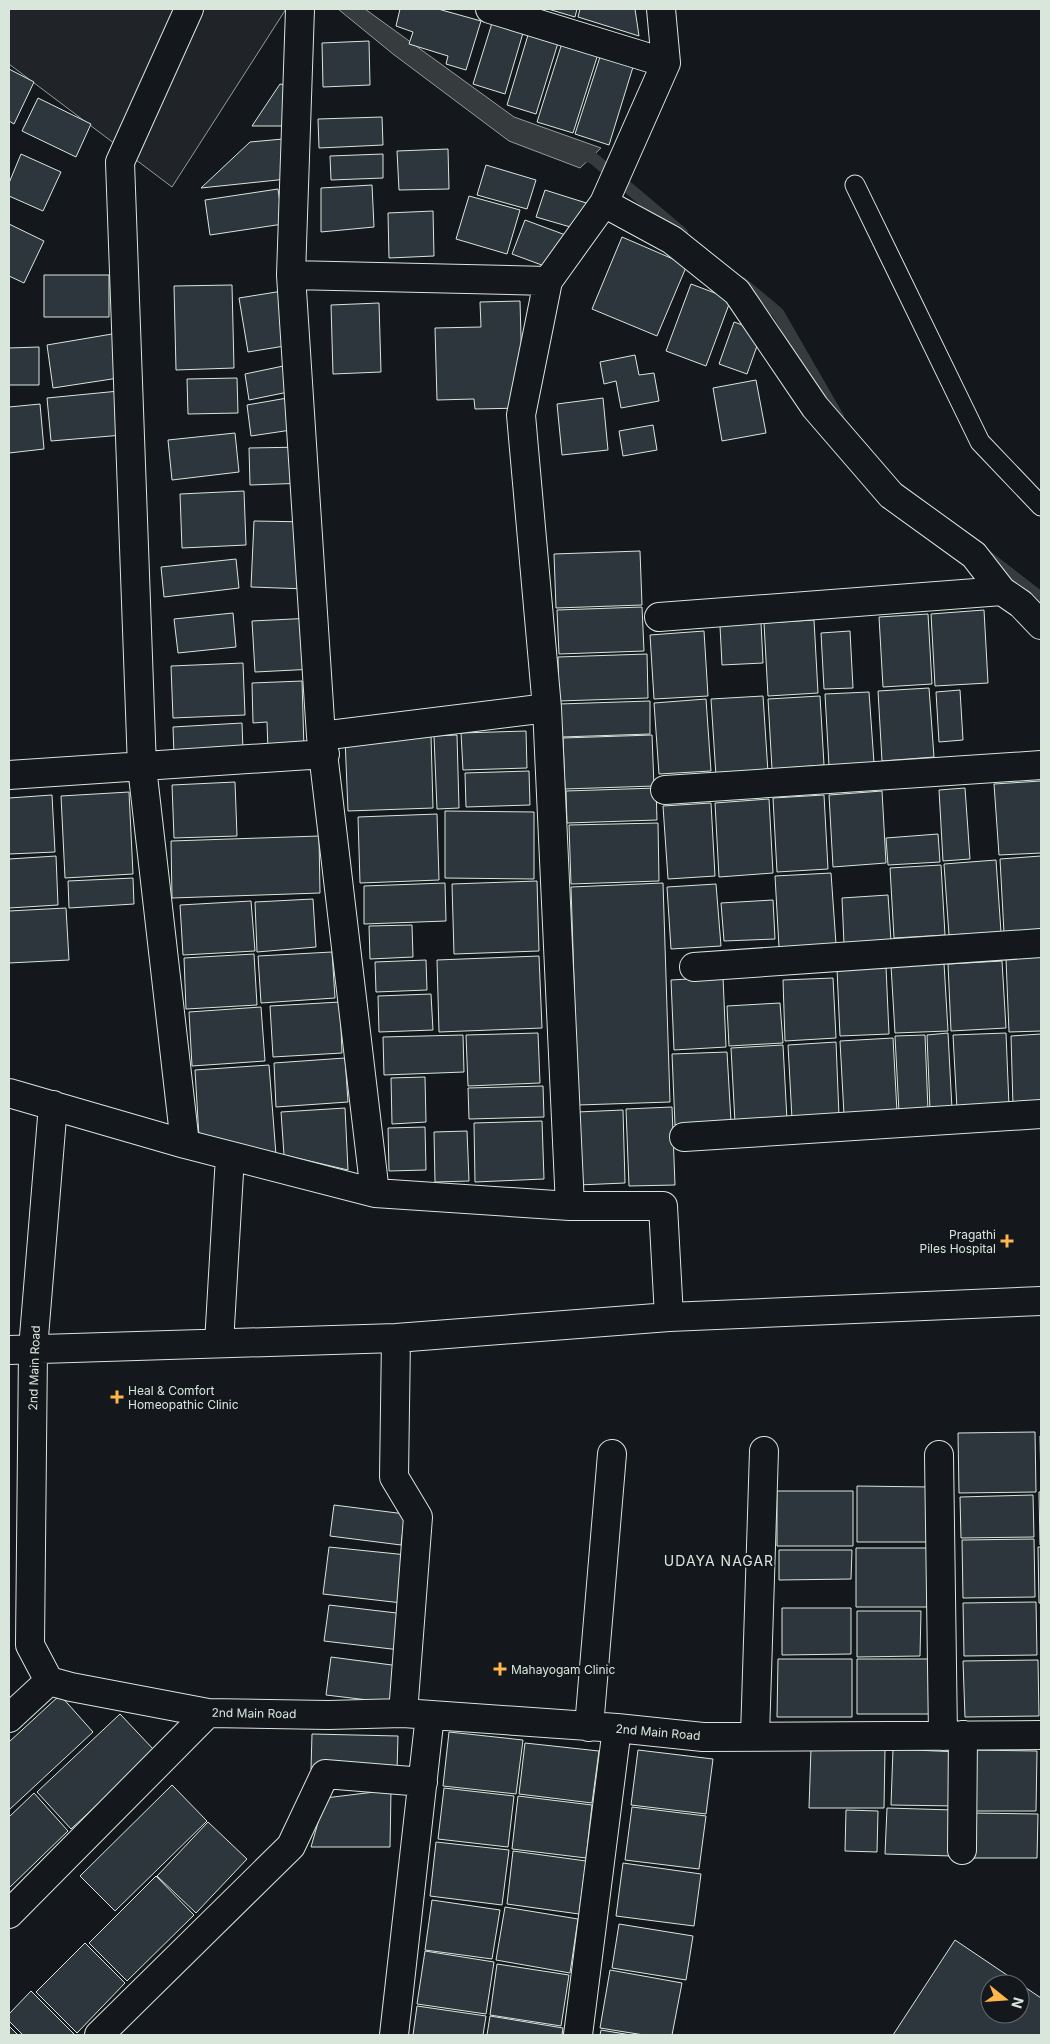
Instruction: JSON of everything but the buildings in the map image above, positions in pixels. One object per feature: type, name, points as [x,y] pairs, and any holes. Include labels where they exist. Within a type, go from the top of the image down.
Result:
[{"type":"street","points":[[185,1144],[142,767],[120,162],[189,9]]},
{"type":"street","points":[[300,9],[290,275],[323,745],[375,1193]]},
{"type":"street","points":[[490,9],[666,62]]},
{"type":"street","points":[[570,1206],[547,708],[521,415],[548,282],[606,199],[666,62],[661,9]]},
{"type":"street","points":[[606,199],[672,240],[737,292],[816,407],[890,495],[974,555],[1002,591],[1021,604],[1041,625]]},
{"type":"street","points":[[290,275],[548,282]]},
{"type":"street","points":[[659,618],[1002,591]]},
{"type":"street","points":[[9,775],[142,767],[323,745],[547,708]]},
{"type":"street","points":[[665,790],[1041,765]]},
{"type":"street","points":[[694,967],[1041,943]]},
{"type":"street","points":[[9,1093],[185,1144],[375,1193],[570,1206],[663,1206],[669,1317]]},
{"type":"street","name":"2nd Main Road","points":[[53,1105],[21,1349],[30,1645],[49,1681],[70,1687],[208,1713],[328,1715],[403,1713],[617,1728],[703,1737],[1041,1735]]},
{"type":"street","points":[[684,1137],[1041,1114]]},
{"type":"street","points":[[219,1343],[230,1156]]},
{"type":"street","points":[[21,1349],[396,1338],[669,1317],[1041,1301]]},
{"type":"street","points":[[396,1338],[394,1477],[418,1517],[403,1713]]},
{"type":"street","points":[[756,1736],[764,1451]]},
{"type":"street","points":[[589,1727],[612,1454]]},
{"type":"street","points":[[939,1455],[953,1735],[962,1850]]},
{"type":"street","points":[[9,1718],[49,1681]]},
{"type":"street","points":[[9,1914],[208,1713]]},
{"type":"street","points":[[394,2035],[430,1715]]},
{"type":"street","points":[[578,2035],[617,1728]]},
{"type":"street","points":[[98,2035],[291,1846],[325,1774],[423,1782]]},
{"type":"lane","points":[[855,185],[980,442],[1041,506]]},
{"type":"shaded area","points":[[9,9],[286,9],[172,187],[9,64]]},
{"type":"shaded area","points":[[338,9],[365,9],[514,117],[601,148],[580,168],[509,141],[393,54]]},
{"type":"waterway","points":[[576,152],[593,158],[682,233]]},
{"type":"waterway","points":[[742,283],[778,313],[838,417]]},
{"type":"waterway","points":[[988,557],[1041,598]]},
{"type":"place","name":"Pragathi Piles Hospital","points":[[1007,1241]]},
{"type":"place","name":"Heal & Comfort Homeopathic Clinic","points":[[117,1397]]},
{"type":"place","name":"Mahayogam Clinic","points":[[500,1669]]},
{"type":"district","name":"UDAYA NAGAR","points":[[719,1560]]}]
